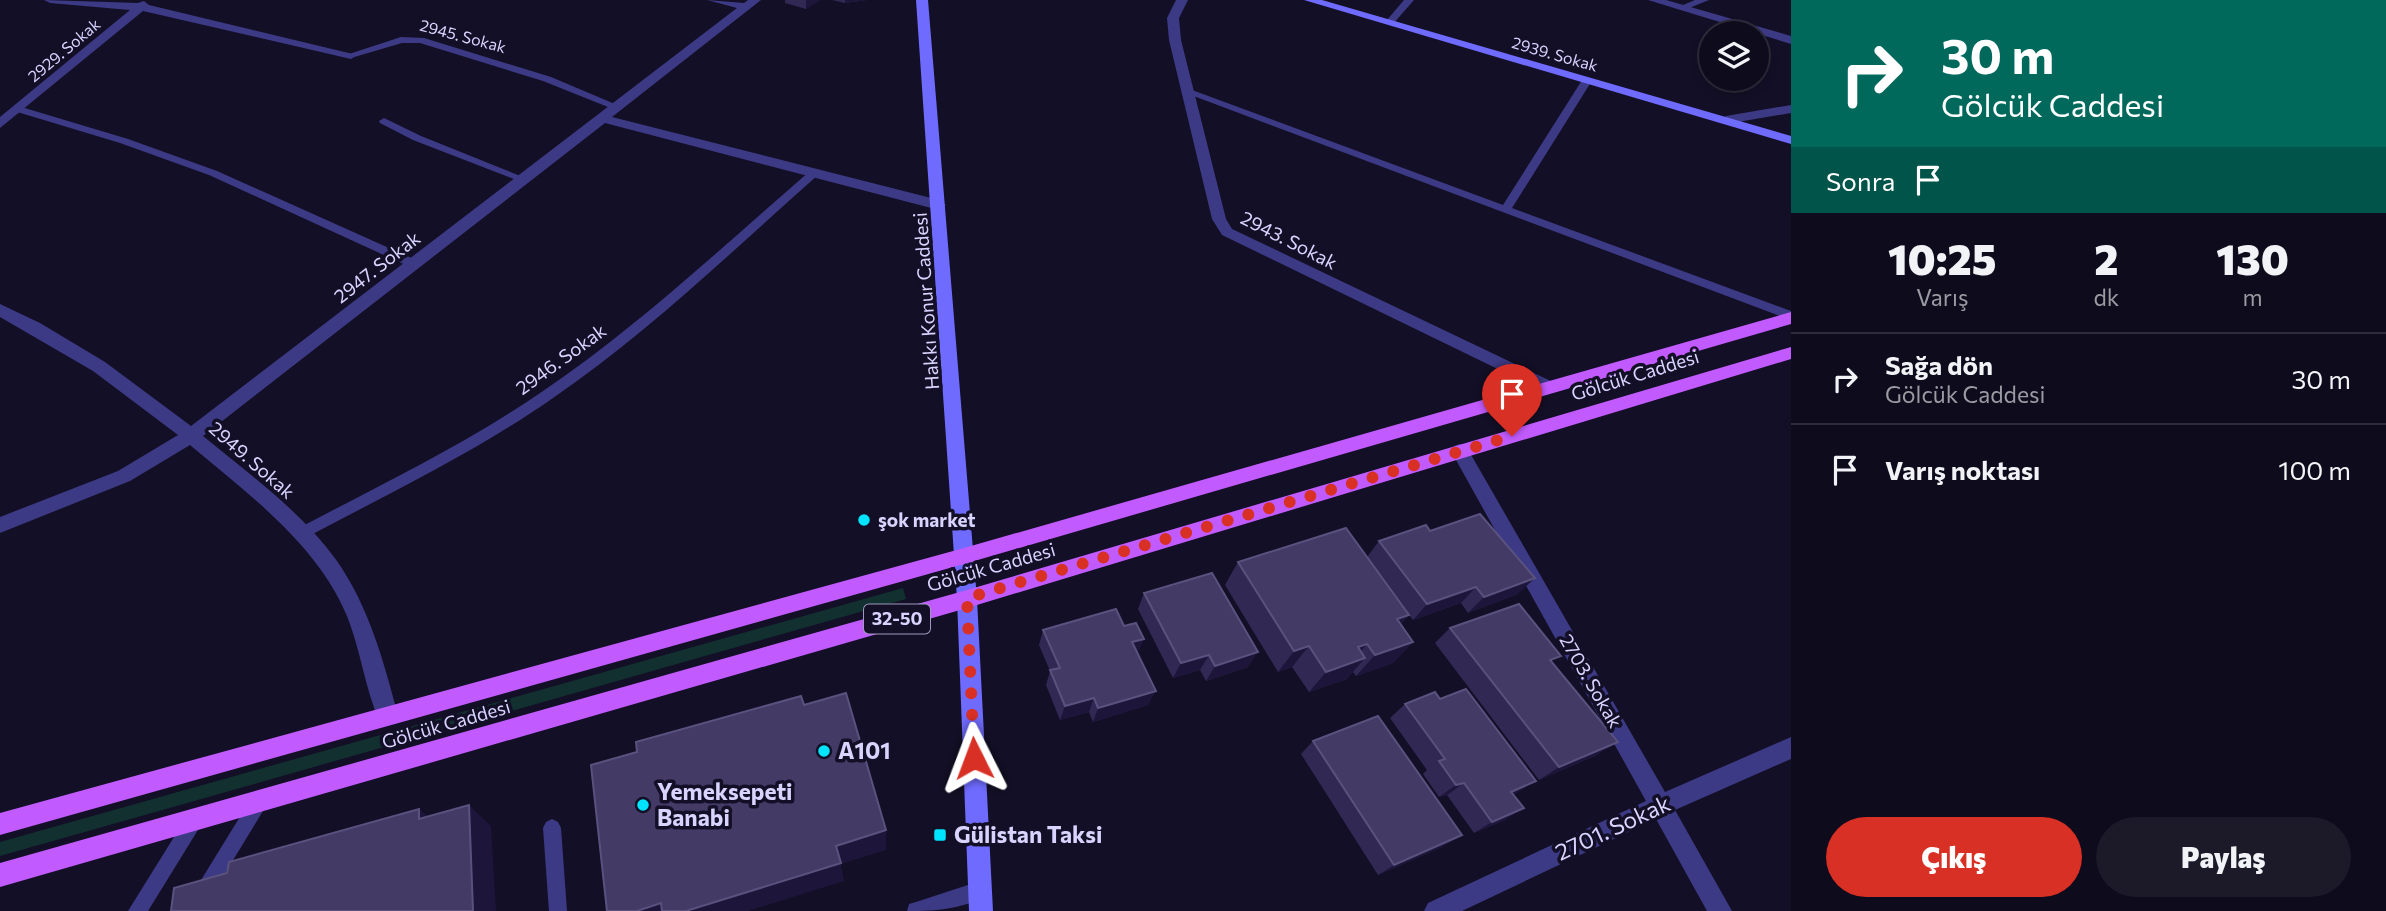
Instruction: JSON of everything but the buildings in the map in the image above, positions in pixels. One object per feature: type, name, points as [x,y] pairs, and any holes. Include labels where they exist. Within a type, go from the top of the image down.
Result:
[{"type":"main road","name":"Gölcük Caddesi","points":[[0,824],[964,556],[1791,317]]},
{"type":"main road","name":"Gölcük Caddesi","points":[[0,875],[967,598],[1791,353]]},
{"type":"street","name":"2945. Sokak","points":[[50,0],[145,4],[351,55]]},
{"type":"street","points":[[713,0],[750,3]]},
{"type":"street","name":"Hakkı Konur Caddesi","points":[[922,0],[967,598],[980,901]]},
{"type":"street","name":"2943. Sokak","points":[[1182,0],[1173,18],[1173,28],[1219,219],[1227,232],[1551,388]]},
{"type":"street","name":"2939. Sokak","points":[[1310,0],[1791,140]]},
{"type":"street","points":[[1654,0],[1791,40]]},
{"type":"street","name":"2947. Sokak","points":[[0,526],[124,476],[192,435],[750,3]]},
{"type":"street","name":"2929. Sokak","points":[[0,124],[145,4]]},
{"type":"street","points":[[1726,120],[1791,109]]},
{"type":"street","points":[[602,118],[939,205]]},
{"type":"street","name":"2949. Sokak","points":[[0,310],[38,328],[89,359],[192,435],[302,533],[338,579],[359,620],[376,668],[387,716]]},
{"type":"street","name":"2703. Sokak","points":[[1460,451],[1720,911]]},
{"type":"street","name":"2701. Sokak","points":[[1436,911],[1661,805],[1791,748]]},
{"type":"lane","points":[[1390,22],[1409,0]]},
{"type":"lane","points":[[1681,8],[1704,0]]},
{"type":"lane","name":"2945. Sokak","points":[[351,55],[401,40],[421,40],[547,79],[617,107]]},
{"type":"lane","points":[[1505,210],[1588,79]]},
{"type":"lane","points":[[1188,92],[1791,317]]},
{"type":"lane","points":[[18,109],[124,141],[213,173],[414,264]]},
{"type":"lane","points":[[384,121],[417,138],[523,179]]},
{"type":"lane","name":"2946. Sokak","points":[[302,533],[475,440],[548,396],[599,358],[814,173]]},
{"type":"lane","points":[[191,911],[260,800]]},
{"type":"lane","points":[[136,911],[195,819]]},
{"type":"lane","points":[[552,828],[558,911]]},
{"type":"lane","points":[[916,911],[980,901]]},
{"type":"green space","points":[[903,588],[906,599],[0,856],[0,842]]},
{"type":"place","name":"şok market","points":[[864,520]]},
{"type":"place","name":"A101","points":[[824,751]]},
{"type":"place","name":"Yemeksepeti Banabi","points":[[643,805]]},
{"type":"place","name":"Gülistan Taksi","points":[[940,835]]},
{"type":"route","points":[[974,758],[967,598],[1512,436]]}]
